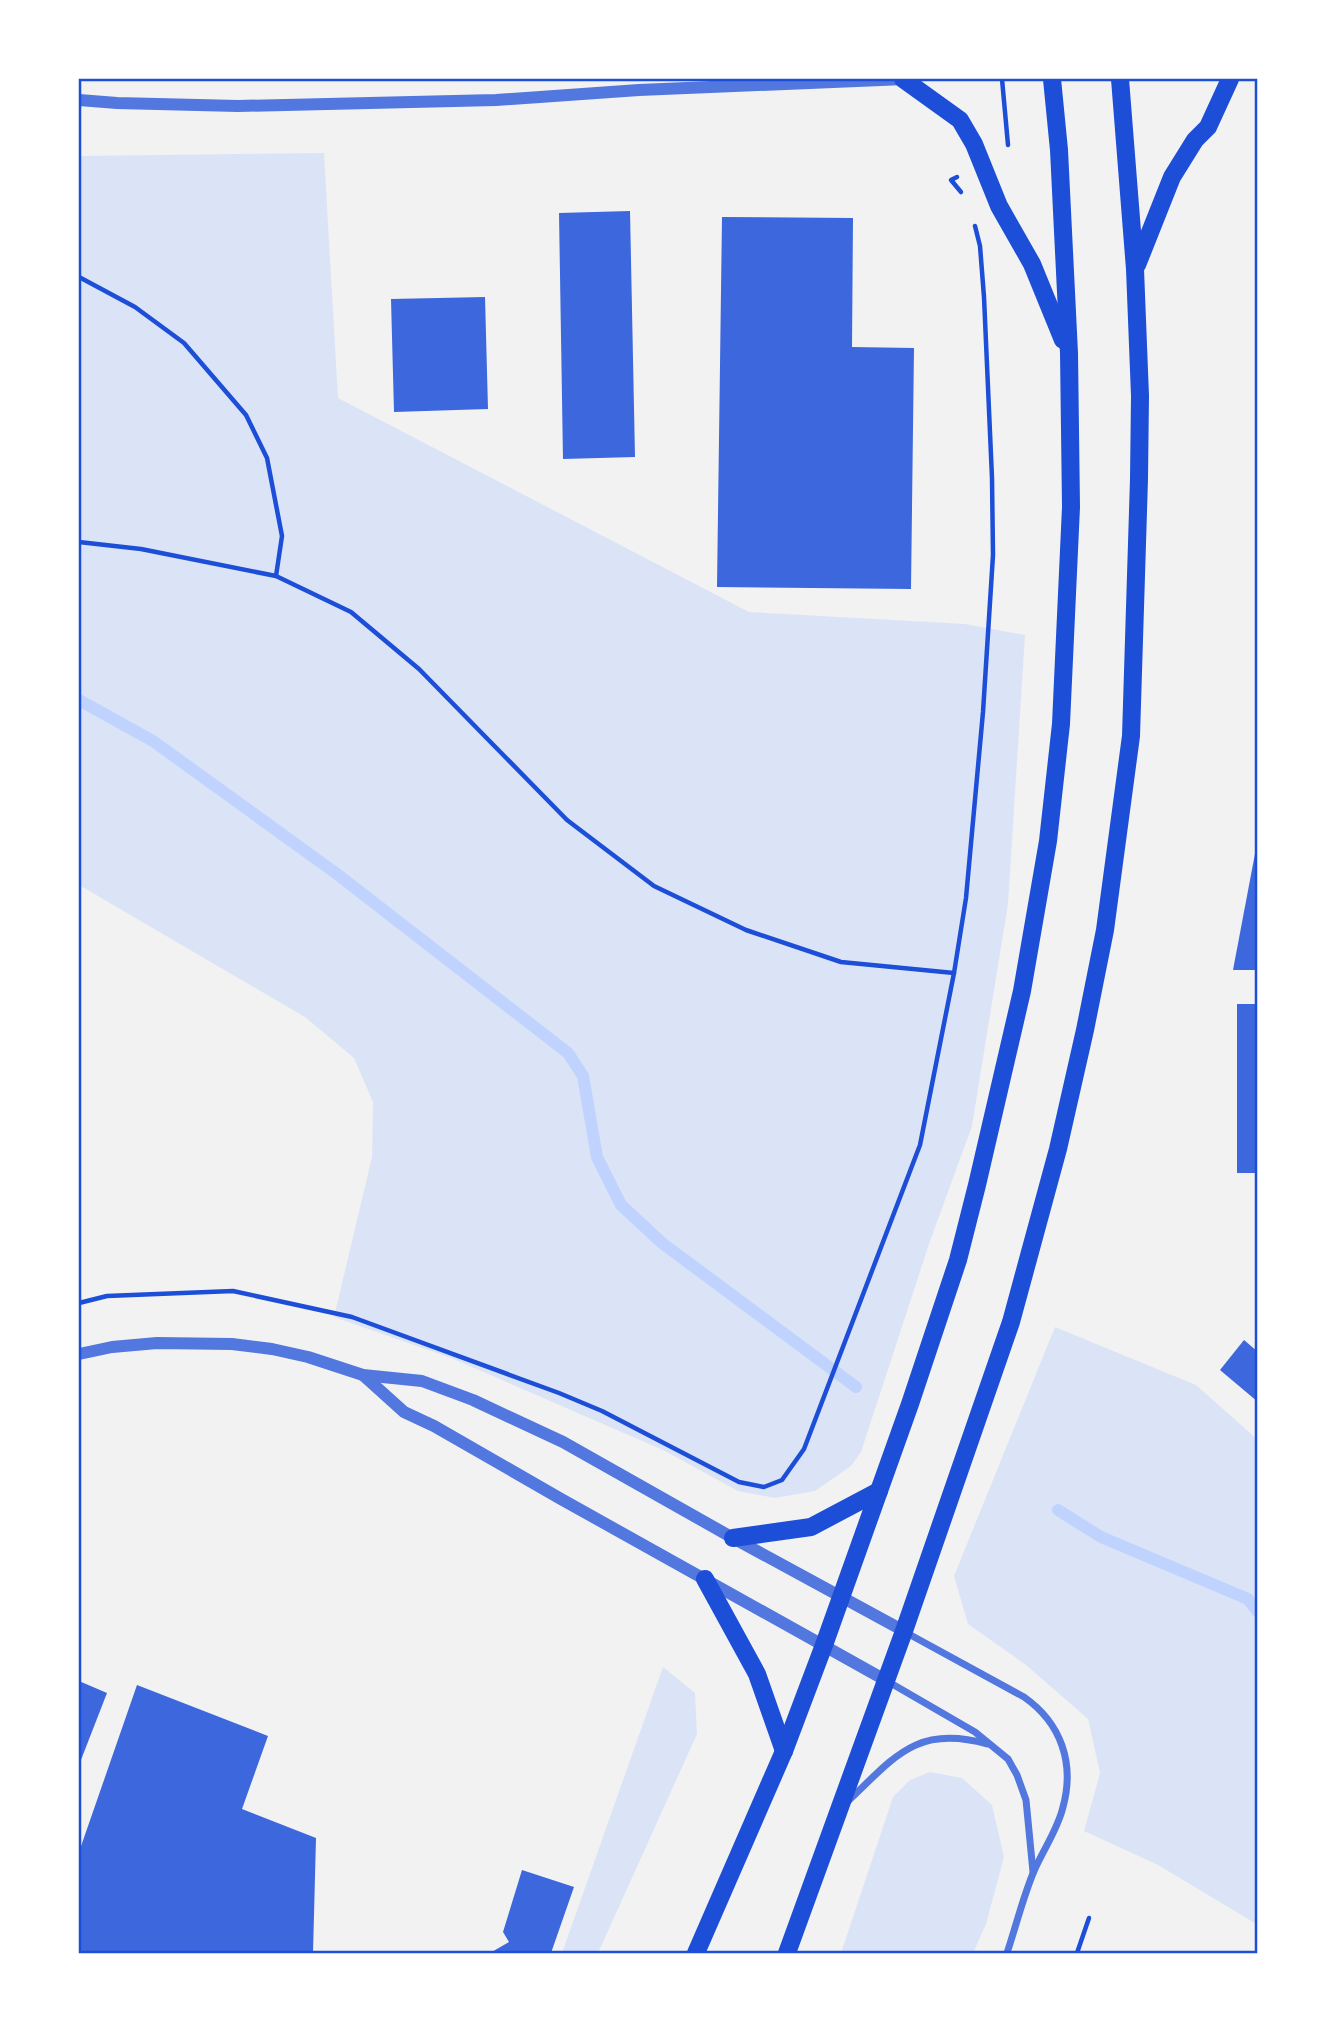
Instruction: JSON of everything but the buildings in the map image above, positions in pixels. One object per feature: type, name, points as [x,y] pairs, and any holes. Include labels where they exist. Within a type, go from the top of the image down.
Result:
[{"type":"main road","points":[[904,79],[960,120],[974,144],[999,206],[1032,264],[1069,353]]},
{"type":"main road","points":[[696,1953],[784,1751],[919,1377],[961,1247],[1016,1018],[1048,841],[1061,724],[1071,507],[1069,353],[1059,150],[1052,79]]},
{"type":"main road","points":[[788,1953],[887,1681],[1011,1322],[1058,1149],[1105,930],[1131,736],[1140,437],[1135,269],[1119,79]]},
{"type":"main road","points":[[1135,269],[1172,177],[1195,140],[1208,127],[1230,79]]},
{"type":"main road","points":[[733,1538],[811,1527],[879,1491]]},
{"type":"main road","points":[[705,1579],[757,1674],[784,1751]]},
{"type":"street","points":[[79,100],[238,106],[496,100],[639,84],[904,79]]},
{"type":"street","points":[[79,1354],[112,1347],[157,1343],[232,1344],[308,1356],[362,1375],[422,1381],[472,1400],[564,1442],[841,1598],[1024,1697],[1054,1726],[1061,1740],[1065,1760],[1065,1797],[1063,1808],[1033,1872],[1007,1953]]},
{"type":"street","points":[[362,1375],[404,1412],[434,1426],[824,1645],[956,1720],[994,1746],[1013,1767],[1024,1793],[1033,1872]]},
{"type":"street","points":[[838,1810],[900,1752],[912,1745],[953,1739],[994,1746]]},
{"type":"path","points":[[1002,79],[1008,153]]},
{"type":"path","points":[[951,180],[963,196]]},
{"type":"path","points":[[79,1303],[107,1296],[233,1291],[352,1317],[602,1411],[739,1482],[764,1487],[782,1480],[804,1449],[920,1145],[966,898],[982,726],[993,555],[984,297],[980,246],[975,225]]},
{"type":"path","points":[[79,277],[135,307],[184,343],[246,415],[267,458],[282,536],[276,576]]},
{"type":"path","points":[[79,542],[141,549],[276,576],[351,612],[419,669],[567,820],[654,886],[746,930],[841,962],[954,973]]},
{"type":"path","points":[[1077,1953],[1090,1918]]},
{"type":"shaded area","points":[[324,153],[338,398],[749,612],[965,624],[1025,635],[1008,904],[972,1126],[929,1244],[861,1452],[851,1466],[815,1491],[775,1498],[738,1491],[663,1450],[451,1358],[334,1317],[372,1157],[373,1102],[354,1058],[305,1017],[79,885],[79,156]]},
{"type":"shaded area","points":[[1055,1327],[1196,1385],[1258,1440],[1258,1925],[1158,1865],[1084,1831],[1100,1773],[1088,1719],[1026,1665],[968,1624],[954,1576]]},
{"type":"shaded area","points":[[663,1667],[695,1693],[697,1734],[598,1953],[562,1953]]},
{"type":"shaded area","points":[[930,1772],[962,1778],[992,1805],[1004,1857],[986,1924],[973,1953],[841,1953],[893,1797],[910,1780]]},
{"type":"waterway","points":[[79,700],[153,741],[337,874],[568,1053],[583,1076],[597,1157],[621,1205],[662,1243],[856,1387]]},
{"type":"waterway","points":[[1058,1510],[1101,1537],[1248,1599],[1258,1612]]}]
